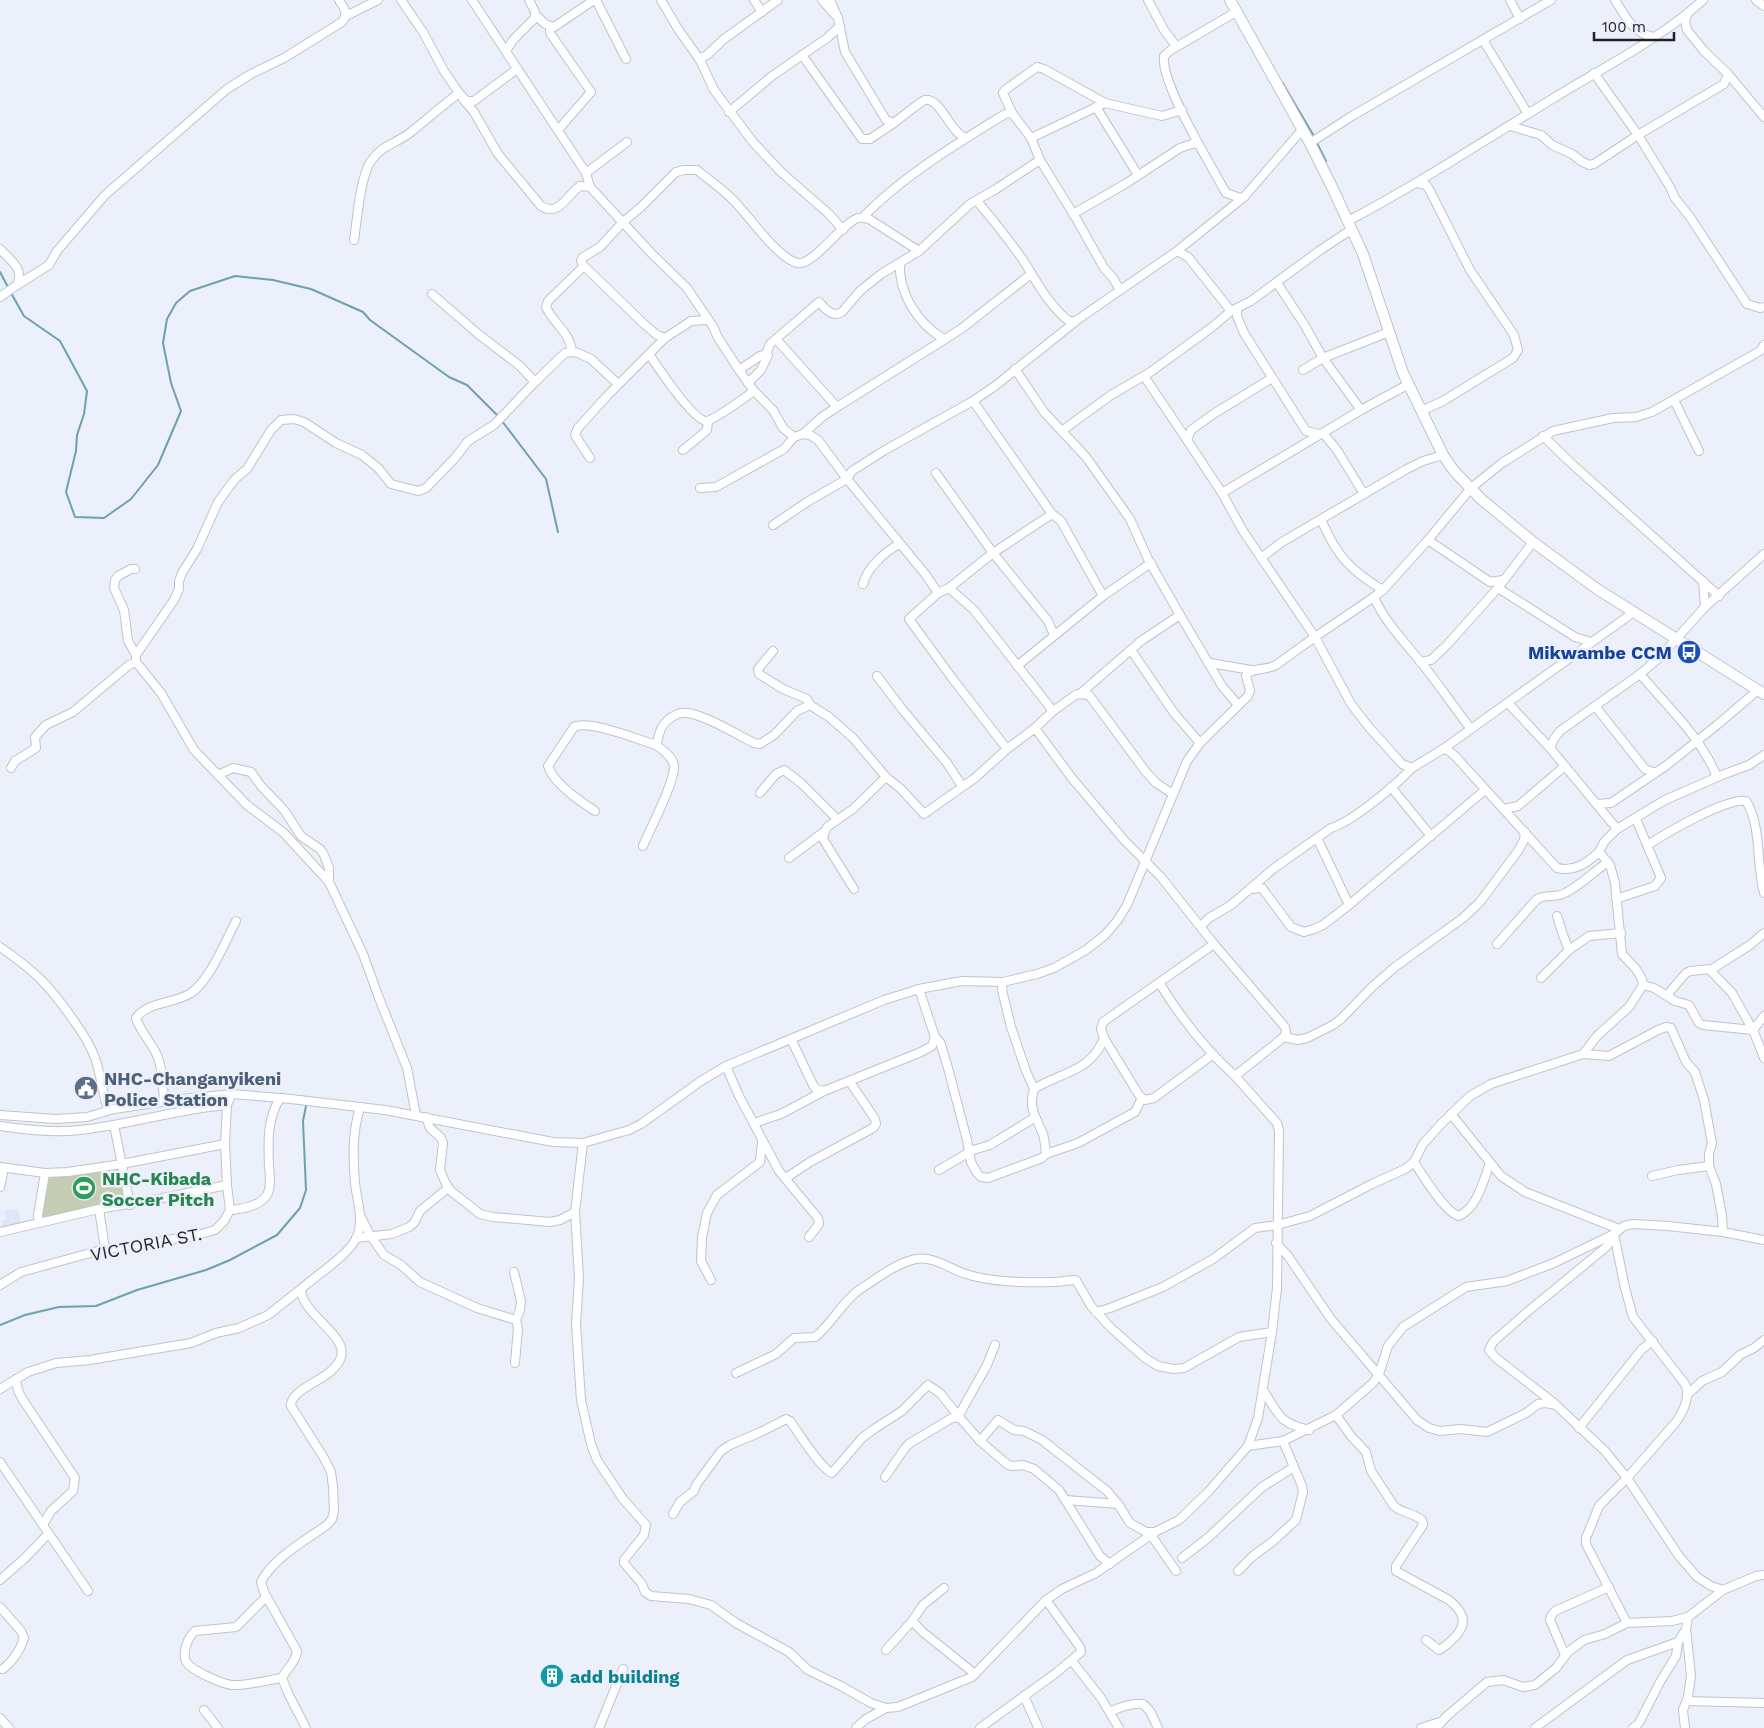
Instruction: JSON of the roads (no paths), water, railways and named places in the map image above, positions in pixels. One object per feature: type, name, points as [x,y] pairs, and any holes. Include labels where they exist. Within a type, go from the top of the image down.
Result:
[{"type":"main road","points":[[1230,0],[1310,143],[1350,225],[1363,254],[1403,373],[1443,455],[1454,472],[1481,499],[1533,542],[1597,589],[1761,692]]},
{"type":"street","points":[[339,0],[346,16]]},
{"type":"street","points":[[0,297],[49,265],[57,251],[105,195],[227,89],[300,49],[342,22],[346,16],[378,0]]},
{"type":"street","points":[[402,0],[423,32],[444,71],[474,112],[498,154],[541,206],[547,210],[556,209],[580,186],[590,187]]},
{"type":"street","points":[[472,0],[586,173],[590,187],[652,254],[687,288],[748,383],[773,410],[782,428],[794,437]]},
{"type":"street","points":[[529,0],[536,15],[554,27],[595,0],[626,59]]},
{"type":"street","points":[[661,0],[699,59],[714,90],[729,112],[753,142],[781,172],[829,214],[842,230]]},
{"type":"street","points":[[754,0],[762,12]]},
{"type":"street","points":[[699,59],[778,0]]},
{"type":"street","points":[[822,0],[838,18]]},
{"type":"street","points":[[830,0],[838,18],[848,58],[858,71],[883,116],[894,123]]},
{"type":"street","points":[[1148,0],[1164,30],[1176,46]]},
{"type":"street","points":[[1510,0],[1520,19]]},
{"type":"street","points":[[1310,143],[1352,116],[1551,0]]},
{"type":"street","points":[[1614,0],[1635,30],[1642,35],[1654,37]]},
{"type":"street","points":[[1062,430],[1111,394],[1144,376],[1234,310],[1277,283],[1350,225],[1654,37],[1703,0]]},
{"type":"street","points":[[1756,0],[1764,6]]},
{"type":"street","points":[[1228,210],[1226,193],[1182,110],[1163,66],[1164,56],[1176,46],[1236,12]]},
{"type":"street","points":[[1688,13],[1686,21],[1687,30],[1704,51],[1728,74],[1764,117]]},
{"type":"street","points":[[506,51],[513,40],[534,20],[536,15]]},
{"type":"street","points":[[550,26],[550,33],[591,92],[558,130]]},
{"type":"street","points":[[729,112],[757,88],[827,38],[840,26]]},
{"type":"street","points":[[1668,27],[1687,30]]},
{"type":"street","points":[[1635,30],[1636,48]]},
{"type":"street","points":[[1483,40],[1528,114]]},
{"type":"street","points":[[802,55],[862,140],[870,139],[926,100],[936,104],[958,134],[966,138]]},
{"type":"street","points":[[1120,290],[1104,268],[1040,160],[1030,138],[1012,113],[1003,93],[1037,67],[1044,69],[1104,103],[1162,116],[1182,110]]},
{"type":"street","points":[[461,96],[470,102],[474,101],[517,69]]},
{"type":"street","points":[[1594,73],[1638,135],[1675,198],[1690,217],[1747,304],[1760,308],[1764,307]]},
{"type":"street","points":[[1724,84],[1728,74]]},
{"type":"street","points":[[1510,126],[1541,135],[1552,145],[1572,154],[1588,165],[1594,164],[1638,135],[1724,84],[1736,84]]},
{"type":"street","points":[[354,240],[364,176],[370,162],[381,148],[410,133],[433,112],[461,96]]},
{"type":"street","points":[[474,101],[474,112]]},
{"type":"street","points":[[1030,138],[1104,103]]},
{"type":"street","points":[[1096,107],[1138,175]]},
{"type":"street","points":[[862,217],[892,190],[966,138],[1005,114],[1012,113]]},
{"type":"street","points":[[773,525],[807,502],[847,479],[852,471],[884,450],[973,401],[1077,320],[1177,251],[1244,197],[1302,130]]},
{"type":"street","points":[[586,173],[612,151],[627,142]]},
{"type":"street","points":[[1073,214],[1180,148],[1195,144],[1200,145]]},
{"type":"street","points":[[748,383],[761,370],[770,344],[819,302],[831,313],[838,314],[842,312],[860,291],[881,274],[919,251],[970,204],[1040,160]]},
{"type":"street","points":[[665,338],[656,335],[644,324],[583,264],[582,258],[600,247],[623,222],[676,172],[697,170],[733,200],[770,242],[798,263],[803,263],[812,258],[856,218],[862,217],[869,219],[919,251]]},
{"type":"street","points":[[1417,183],[1423,184],[1429,189],[1470,270],[1514,336],[1518,350],[1513,358],[1421,411]]},
{"type":"street","points":[[1226,193],[1240,198],[1244,197]]},
{"type":"street","points":[[977,201],[1014,248],[1040,288],[1063,316],[1070,322],[1077,320]]},
{"type":"street","points":[[1188,242],[1188,258]]},
{"type":"street","points":[[0,249],[19,271],[20,280],[17,285]]},
{"type":"street","points":[[1177,251],[1188,258],[1234,310],[1244,333],[1306,431],[1308,441]]},
{"type":"street","points":[[900,263],[900,281],[908,302],[930,329],[944,339]]},
{"type":"street","points":[[572,352],[568,337],[546,307],[548,301],[583,264]]},
{"type":"street","points":[[700,488],[716,487],[784,449],[794,437],[803,434],[822,417],[961,329],[1031,274]]},
{"type":"street","points":[[1113,278],[1130,284]]},
{"type":"street","points":[[1277,283],[1304,324],[1323,358],[1361,410]]},
{"type":"street","points":[[432,294],[477,333],[520,366],[535,382]]},
{"type":"street","points":[[590,458],[575,435],[578,428],[618,384],[665,338],[681,326],[706,316]]},
{"type":"street","points":[[1303,370],[1323,358],[1389,332]]},
{"type":"street","points":[[776,339],[837,407]]},
{"type":"street","points":[[1210,663],[1251,670],[1265,670],[1276,665],[1383,590],[1471,488],[1502,463],[1543,436],[1553,430],[1652,412],[1760,351],[1764,345]]},
{"type":"street","points":[[739,370],[760,356],[786,351]]},
{"type":"street","points":[[11,768],[15,761],[36,748],[35,736],[41,729],[73,712],[136,659],[174,600],[179,589],[182,573],[197,549],[218,502],[235,479],[247,469],[266,437],[281,420],[294,419],[304,422],[336,443],[362,455],[378,468],[391,484],[420,491],[426,488],[455,458],[466,443],[494,425],[565,353],[578,353],[597,363],[618,384]]},
{"type":"street","points":[[649,354],[660,371],[692,410],[700,418],[708,421]]},
{"type":"street","points":[[1015,368],[1044,412],[1086,456],[1130,519],[1151,563],[1180,615],[1226,692],[1238,705]]},
{"type":"street","points":[[1144,376],[1222,494],[1243,531],[1315,637],[1351,704],[1402,764],[1412,768]]},
{"type":"street","points":[[1187,440],[1196,426],[1272,378]]},
{"type":"street","points":[[1222,494],[1308,441],[1409,384]]},
{"type":"street","points":[[708,421],[754,391]]},
{"type":"street","points":[[1674,400],[1699,451]]},
{"type":"street","points":[[973,401],[1052,514],[1061,521],[1103,596]]},
{"type":"street","points":[[683,450],[707,430],[708,421]]},
{"type":"street","points":[[1306,431],[1321,434],[1337,450],[1364,494]]},
{"type":"street","points":[[803,434],[810,435],[818,440],[847,479],[926,575],[938,594]]},
{"type":"street","points":[[1543,436],[1718,596]]},
{"type":"street","points":[[1261,558],[1282,542],[1417,464],[1443,455]]},
{"type":"street","points":[[936,473],[992,553],[1048,621],[1054,635]]},
{"type":"street","points":[[1007,749],[909,619],[938,594],[949,588],[992,553],[1052,514]]},
{"type":"street","points":[[1321,520],[1336,550],[1371,582],[1383,590]]},
{"type":"street","points":[[1428,540],[1490,582],[1503,580]]},
{"type":"street","points":[[1428,671],[1431,660],[1498,588],[1533,542]]},
{"type":"street","points":[[863,584],[868,572],[890,550],[900,544]]},
{"type":"street","points":[[1550,748],[1560,731],[1640,674],[1659,658],[1705,607],[1764,554]]},
{"type":"street","points":[[1017,666],[1103,596],[1151,563]]},
{"type":"street","points":[[135,569],[130,569],[118,576],[114,580],[114,588],[124,610],[128,642],[136,659],[161,693],[194,750],[252,809],[281,830],[329,882],[363,954],[404,1060],[416,1115]]},
{"type":"street","points":[[1703,581],[1705,607]]},
{"type":"street","points":[[949,588],[974,610],[1053,711]]},
{"type":"street","points":[[1498,588],[1575,637],[1591,642]]},
{"type":"street","points":[[1374,597],[1380,611],[1471,729]]},
{"type":"street","points":[[1201,926],[1209,918],[1230,905],[1317,838],[1350,818],[1401,779],[1412,768],[1443,749],[1634,612]]},
{"type":"street","points":[[773,651],[758,669],[759,674],[778,687],[807,699],[810,705],[829,717],[853,738],[886,776],[902,789],[924,814],[975,778],[1053,711],[1081,693],[1130,650],[1180,615]]},
{"type":"street","points":[[1130,650],[1174,713],[1200,743]]},
{"type":"street","points":[[1420,662],[1431,660]]},
{"type":"street","points":[[0,1115],[56,1119],[87,1117],[114,1109],[164,1101],[230,1094],[360,1107],[416,1115],[553,1142],[583,1143],[629,1130],[641,1124],[685,1092],[726,1066],[884,1000],[918,989],[962,981],[1004,982],[1037,974],[1054,968],[1086,950],[1117,921],[1127,905],[1187,761],[1200,743],[1248,696],[1250,690],[1246,676],[1251,670]]},
{"type":"street","points":[[1640,674],[1698,741],[1708,756],[1717,777]]},
{"type":"street","points":[[877,676],[947,763],[962,786]]},
{"type":"street","points":[[1597,804],[1611,803],[1655,773],[1761,692]]},
{"type":"street","points":[[1081,693],[1089,695],[1156,783],[1173,794]]},
{"type":"street","points":[[1508,703],[1550,748],[1618,829]]},
{"type":"street","points":[[656,746],[661,728],[680,713],[687,712],[711,721],[754,743],[760,744],[774,735],[797,711],[810,705]]},
{"type":"street","points":[[1595,706],[1645,769],[1655,773]]},
{"type":"street","points":[[596,812],[562,785],[550,772],[548,766],[574,727],[578,725],[603,728],[656,746],[670,758],[674,765],[669,785],[643,846]]},
{"type":"street","points":[[1035,728],[1057,759],[1112,826],[1146,861],[1285,1027],[1284,1037],[1235,1076]]},
{"type":"street","points":[[1443,749],[1448,750],[1455,756],[1557,868],[1563,869],[1580,867],[1599,852],[1604,842],[1618,829],[1665,800],[1749,765],[1764,755]]},
{"type":"street","points":[[1504,809],[1515,808],[1565,766]]},
{"type":"street","points":[[218,775],[233,768],[251,772],[261,786],[284,810],[301,836],[320,849],[329,868],[329,882]]},
{"type":"street","points":[[760,794],[776,774],[784,770],[801,783],[837,819]]},
{"type":"street","points":[[789,858],[852,809],[886,776]]},
{"type":"street","points":[[1391,787],[1431,836]]},
{"type":"street","points":[[1250,888],[1262,888],[1291,927],[1299,931],[1308,932],[1323,925],[1485,790]]},
{"type":"street","points":[[1648,845],[1691,819],[1736,802],[1746,801],[1756,834],[1760,878],[1764,893]]},
{"type":"street","points":[[1606,814],[1611,803]]},
{"type":"street","points":[[1514,820],[1515,808]]},
{"type":"street","points":[[1616,899],[1651,888],[1660,882],[1661,878],[1636,819]]},
{"type":"street","points":[[824,831],[823,839],[854,889]]},
{"type":"street","points":[[1284,1037],[1298,1040],[1307,1038],[1333,1025],[1395,967],[1463,918],[1480,902],[1518,851],[1524,840],[1525,832]]},
{"type":"street","points":[[1317,838],[1349,904]]},
{"type":"street","points":[[1599,852],[1608,862],[1615,883],[1622,954],[1636,970],[1643,985],[1654,988],[1675,1000],[1689,1005],[1699,1023],[1703,1025],[1753,1030]]},
{"type":"street","points":[[1497,944],[1537,898],[1541,896],[1556,897],[1565,893],[1608,862]]},
{"type":"street","points":[[1557,916],[1569,950]]},
{"type":"street","points":[[164,1101],[161,1067],[157,1055],[136,1018],[140,1012],[150,1007],[181,999],[193,991],[219,956],[236,922]]},
{"type":"street","points":[[1541,978],[1569,950],[1589,936],[1621,933]]},
{"type":"street","points":[[1667,995],[1688,972],[1710,970],[1750,945],[1764,933]]},
{"type":"street","points":[[1212,1055],[1154,1098],[1146,1100],[1142,1098],[1104,1038],[1101,1029],[1104,1022],[1214,944]]},
{"type":"street","points":[[0,948],[23,962],[56,994],[90,1047],[95,1058],[106,1103],[109,1108],[114,1109]]},
{"type":"street","points":[[1710,970],[1730,990],[1753,1030],[1764,1058]]},
{"type":"street","points":[[1004,982],[1002,990],[1011,1027],[1034,1089],[1032,1097],[1034,1118],[1044,1137],[1046,1154]]},
{"type":"street","points":[[583,1143],[575,1212],[579,1278],[576,1324],[579,1381],[584,1418],[597,1460],[623,1499],[646,1525],[644,1535],[624,1560],[624,1563],[642,1584],[645,1592],[651,1596],[689,1599],[710,1605],[736,1623],[789,1652],[808,1670],[871,1703],[886,1708],[898,1707],[964,1681],[975,1674],[1046,1600],[1062,1589],[1096,1573],[1153,1534],[1179,1520],[1208,1492],[1248,1446],[1258,1418],[1263,1390],[1272,1332],[1277,1279],[1278,1126],[1235,1076],[1212,1055],[1176,1010],[1160,984]]},
{"type":"street","points":[[1583,1054],[1601,1032],[1629,1007],[1643,985]]},
{"type":"street","points":[[918,989],[936,1037],[940,1042],[969,1153],[977,1174],[981,1177],[988,1178],[1078,1143],[1134,1112],[1142,1098]]},
{"type":"street","points":[[1753,1030],[1764,1016]]},
{"type":"street","points":[[1096,1312],[1163,1287],[1213,1259],[1255,1228],[1277,1225],[1310,1216],[1404,1170],[1414,1162],[1423,1144],[1451,1114],[1470,1096],[1491,1084],[1583,1054],[1610,1056],[1666,1027],[1671,1028],[1685,1059],[1695,1072],[1704,1100],[1712,1143],[1709,1154],[1709,1166],[1716,1184],[1722,1216],[1722,1232]]},
{"type":"street","points":[[754,1123],[781,1114],[824,1091],[921,1052],[932,1046],[936,1037]]},
{"type":"street","points":[[1034,1089],[1075,1070],[1098,1051],[1104,1038]]},
{"type":"street","points":[[791,1039],[813,1085],[816,1089],[824,1091]]},
{"type":"street","points":[[726,1066],[762,1142],[779,1171],[818,1218],[818,1224],[809,1238]]},
{"type":"street","points":[[786,1178],[810,1162],[873,1128],[876,1124],[875,1119],[850,1082]]},
{"type":"street","points":[[230,1094],[227,1105],[225,1144],[230,1210],[246,1208],[261,1200],[267,1194],[270,1177],[268,1134],[275,1107],[280,1098]]},
{"type":"street","points":[[0,1126],[53,1132],[79,1130],[227,1105]]},
{"type":"street","points":[[0,1389],[28,1372],[56,1363],[124,1355],[200,1341],[216,1333],[240,1328],[258,1320],[284,1304],[315,1276],[333,1263],[356,1238],[360,1216],[353,1147],[354,1127],[360,1107]]},
{"type":"street","points":[[1451,1114],[1500,1176],[1525,1192],[1617,1232]]},
{"type":"street","points":[[426,1117],[430,1128],[442,1138],[440,1170],[448,1188],[480,1214],[493,1218],[550,1222],[560,1220],[575,1212]]},
{"type":"street","points":[[940,1170],[969,1153],[990,1145],[1034,1118]]},
{"type":"street","points":[[114,1125],[130,1205]]},
{"type":"street","points":[[711,1280],[701,1261],[702,1237],[707,1212],[718,1195],[760,1162],[762,1142]]},
{"type":"street","points":[[0,1187],[2,1167],[46,1173],[86,1170],[225,1144]]},
{"type":"street","points":[[1414,1162],[1452,1213],[1459,1216],[1471,1208],[1490,1163]]},
{"type":"street","points":[[1652,1176],[1709,1166]]},
{"type":"street","points":[[39,1223],[38,1215],[46,1173]]},
{"type":"street","points":[[0,1232],[99,1209],[130,1205],[227,1185]]},
{"type":"street","points":[[356,1238],[392,1234],[409,1227],[414,1223],[420,1210],[448,1188]]},
{"type":"street","points":[[99,1209],[105,1249]]},
{"type":"street","name":"VICTORIA ST.","points":[[0,1285],[21,1272],[105,1249],[207,1233],[215,1230],[222,1224],[230,1210]]},
{"type":"street","points":[[360,1216],[384,1255],[401,1265],[420,1282],[477,1308],[516,1320]]},
{"type":"street","points":[[1248,1446],[1283,1441],[1309,1430],[1336,1415],[1370,1386],[1379,1374],[1388,1346],[1403,1327],[1466,1287],[1507,1281],[1554,1263],[1633,1224],[1722,1232],[1764,1240]]},
{"type":"street","points":[[1617,1232],[1625,1288],[1633,1317],[1686,1384],[1688,1394]]},
{"type":"street","points":[[1617,1232],[1605,1248],[1526,1312],[1493,1342],[1489,1350],[1496,1358],[1556,1405],[1605,1451],[1627,1478],[1679,1556],[1694,1574],[1711,1586],[1722,1590]]},
{"type":"street","points":[[1276,1243],[1288,1256],[1331,1319],[1417,1420],[1429,1428],[1440,1431],[1461,1429],[1487,1432],[1526,1413],[1538,1404],[1556,1405]]},
{"type":"street","points":[[736,1373],[776,1354],[794,1338],[815,1337],[849,1298],[888,1272],[914,1260],[932,1260],[966,1274],[1006,1281],[1054,1282],[1076,1280],[1096,1312],[1145,1358],[1158,1366],[1184,1368],[1238,1337],[1272,1332]]},
{"type":"street","points":[[514,1272],[521,1301],[516,1320],[518,1328],[515,1364]]},
{"type":"street","points":[[266,1597],[236,1627],[195,1630],[186,1648],[186,1662],[194,1669],[230,1685],[240,1685],[282,1678],[297,1658],[297,1651],[266,1597],[261,1582],[269,1568],[327,1525],[332,1519],[334,1511],[333,1487],[330,1472],[324,1458],[291,1406],[291,1402],[296,1394],[334,1370],[341,1359],[342,1352],[340,1344],[335,1337],[302,1299],[301,1289]]},
{"type":"street","points":[[1627,1623],[1586,1544],[1586,1538],[1599,1506],[1627,1478],[1676,1422],[1681,1415],[1688,1394],[1702,1381],[1725,1370],[1740,1355],[1764,1340]]},
{"type":"street","points":[[1579,1428],[1642,1349],[1653,1341]]},
{"type":"street","points":[[885,1477],[910,1443],[952,1418],[959,1416],[976,1388],[994,1345]]},
{"type":"street","points":[[16,1379],[18,1391],[23,1400],[75,1478],[73,1491],[51,1511],[43,1525]]},
{"type":"street","points":[[673,1514],[680,1502],[694,1491],[696,1485],[721,1451],[730,1445],[786,1419],[790,1421],[811,1450],[828,1471],[832,1473],[862,1438],[902,1411],[928,1385],[940,1393],[980,1441],[1008,1464],[1013,1466],[1023,1465],[1034,1469],[1059,1490],[1100,1556],[1110,1564]]},
{"type":"street","points":[[1263,1390],[1282,1420],[1292,1426],[1309,1430]]},
{"type":"street","points":[[1538,1404],[1540,1392]]},
{"type":"street","points":[[1336,1415],[1364,1450],[1375,1477],[1394,1506],[1422,1520],[1423,1525],[1396,1566],[1396,1571],[1449,1600],[1463,1617],[1462,1630],[1444,1648],[1439,1650],[1426,1640]]},
{"type":"street","points":[[980,1441],[998,1420],[1018,1431],[1024,1431],[1042,1440],[1107,1491],[1130,1523],[1153,1534],[1176,1571]]},
{"type":"street","points":[[1238,1571],[1296,1520],[1303,1490],[1283,1441]]},
{"type":"street","points":[[0,1462],[88,1591]]},
{"type":"street","points":[[1182,1558],[1209,1537],[1262,1486],[1294,1467]]},
{"type":"street","points":[[0,1476],[6,1470]]},
{"type":"street","points":[[1066,1500],[1118,1504]]},
{"type":"street","points":[[0,1580],[48,1534]]},
{"type":"street","points":[[1421,1728],[1438,1725],[1487,1682],[1503,1680],[1530,1687],[1541,1681],[1563,1660],[1565,1655],[1584,1640],[1605,1634],[1627,1623],[1672,1621],[1688,1617],[1722,1590],[1756,1576],[1764,1575]]},
{"type":"street","points":[[1565,1655],[1551,1622],[1551,1616],[1555,1611],[1609,1587]]},
{"type":"street","points":[[886,1650],[912,1621],[923,1605],[944,1588]]},
{"type":"street","points":[[980,1728],[1072,1661],[1081,1652],[1080,1647],[1046,1600]]},
{"type":"street","points":[[0,1607],[21,1631],[24,1638],[22,1646],[11,1662],[2,1669]]},
{"type":"street","points":[[1686,1728],[1683,1710],[1687,1701],[1691,1676],[1686,1629],[1688,1617]]},
{"type":"street","points":[[912,1621],[975,1674]]},
{"type":"street","points":[[1633,1728],[1639,1723],[1676,1656],[1678,1642],[1686,1629]]},
{"type":"street","points":[[1535,1728],[1627,1660],[1678,1642]]},
{"type":"street","points":[[1072,1661],[1094,1688],[1119,1728]]},
{"type":"street","points":[[600,1728],[623,1669]]},
{"type":"street","points":[[282,1678],[304,1728]]},
{"type":"street","points":[[1024,1696],[1038,1726]]},
{"type":"street","points":[[1687,1701],[1764,1703]]},
{"type":"street","points":[[1110,1712],[1136,1703],[1142,1704],[1150,1711],[1158,1728]]},
{"type":"street","points":[[856,1728],[866,1719],[886,1708]]},
{"type":"street","points":[[204,1710],[218,1728]]},
{"type":"street","points":[[0,1718],[9,1728]]},
{"type":"waterway","points":[[1282,82],[1315,138]]},
{"type":"waterway","points":[[1317,143],[1326,161]]},
{"type":"waterway","points":[[0,272],[9,289]]},
{"type":"waterway","points":[[11,293],[24,316],[60,341],[87,391],[84,414],[77,435],[76,451],[66,492],[75,517],[104,518],[131,499],[158,465],[181,411],[171,383],[163,343],[167,319],[176,303],[190,291],[235,276],[273,280],[311,289],[363,312],[370,320],[449,377],[467,385],[499,417]]},
{"type":"waterway","points":[[502,421],[546,479],[558,532]]},
{"type":"waterway","points":[[0,1325],[25,1315],[59,1307],[96,1306],[137,1290],[206,1270],[230,1260],[277,1235],[300,1208],[306,1190],[303,1121],[306,1106]]},
{"type":"place","name":"Mikwambe CCM","points":[[1689,652]]},
{"type":"place","name":"NHC-Changanyikeni Police Station","points":[[86,1088]]},
{"type":"place","name":"NHC-Kibada Soccer Pitch","points":[[84,1188]]},
{"type":"place","name":"add building","points":[[552,1676]]}]
